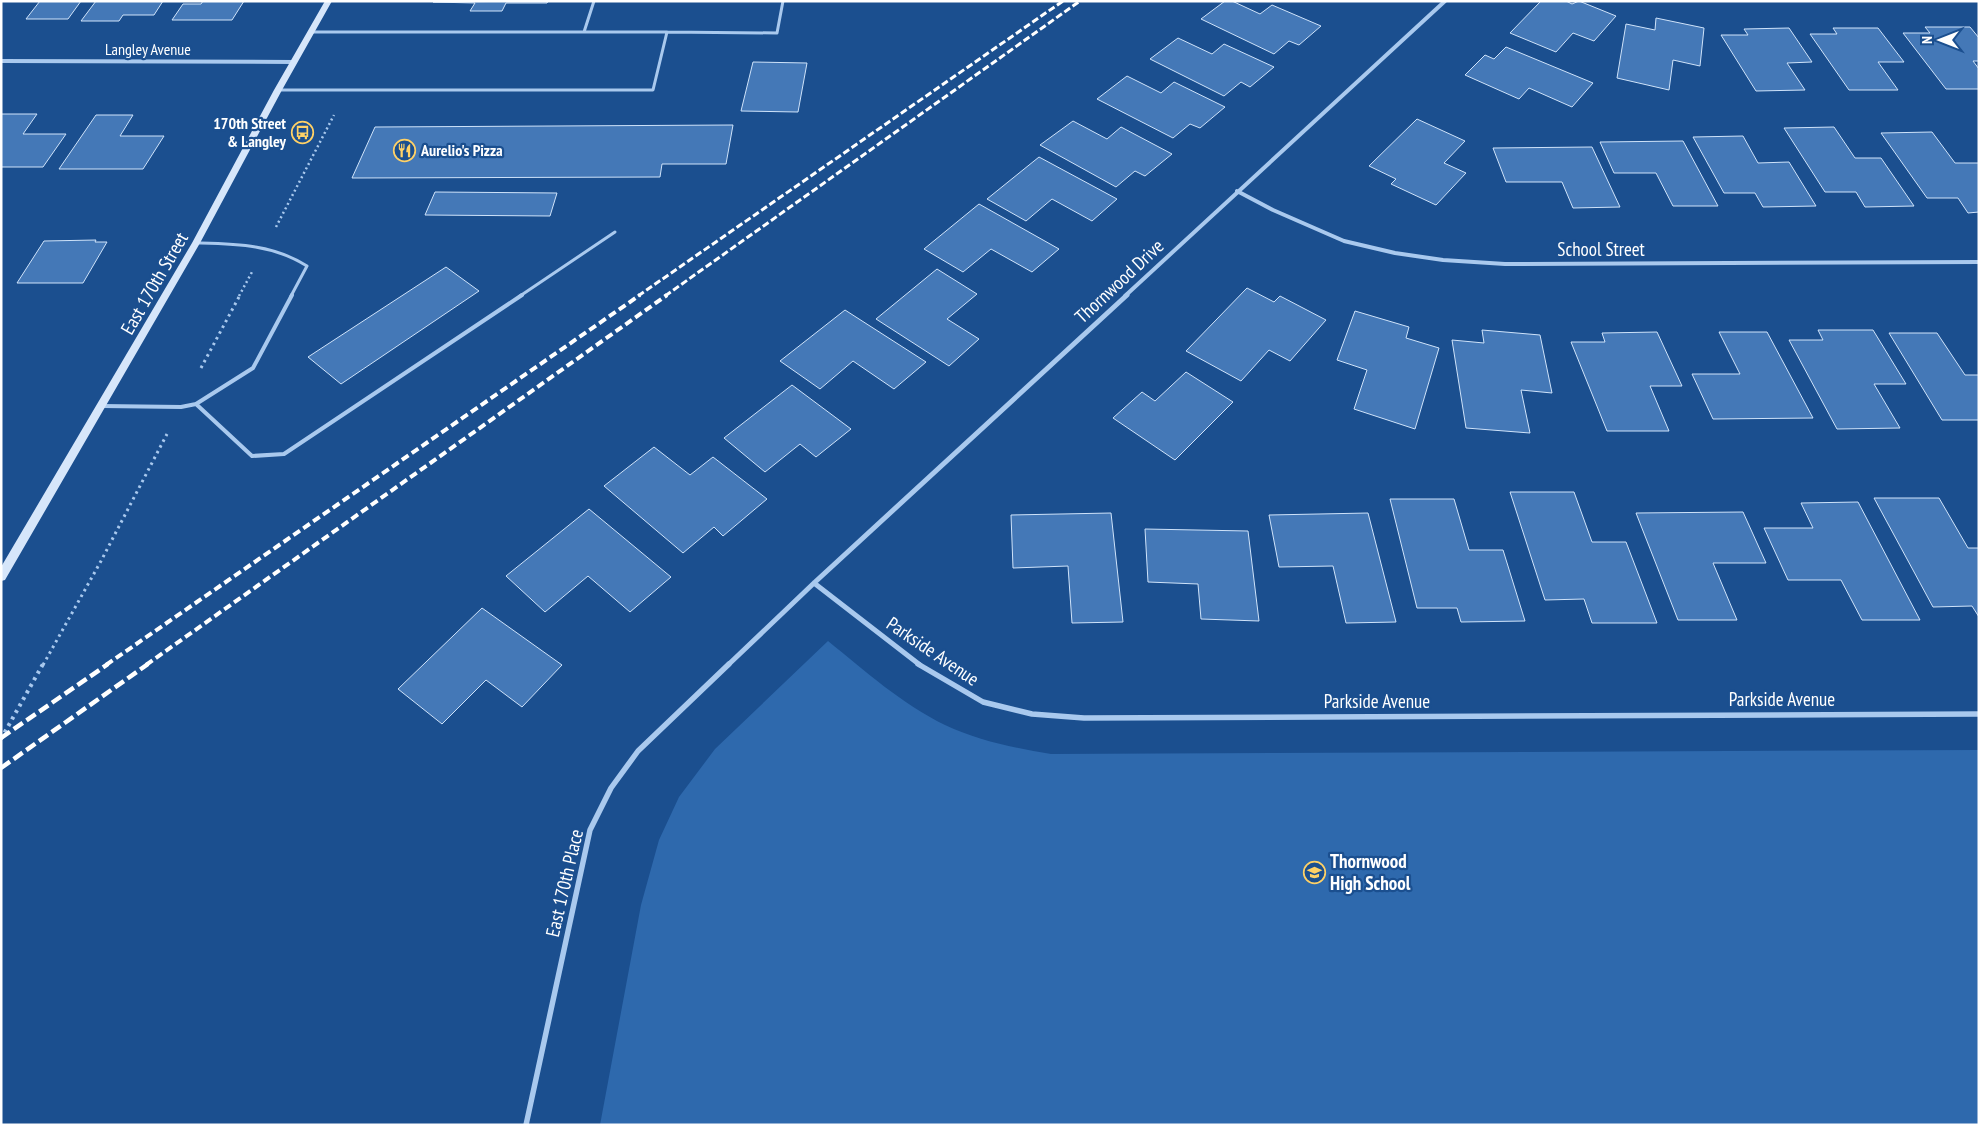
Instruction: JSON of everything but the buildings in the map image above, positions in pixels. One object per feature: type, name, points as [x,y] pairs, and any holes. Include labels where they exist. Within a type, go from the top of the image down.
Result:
[{"type":"street","name":"East 170th Street","points":[[1,577],[196,243],[278,90],[329,1]]},
{"type":"street","name":"Thornwood Drive","points":[[814,583],[1445,1]]},
{"type":"street","name":"Langley Avenue","points":[[1,61],[294,62]]},
{"type":"street","name":"School Street","points":[[1238,191],[1273,210],[1344,241],[1395,253],[1443,260],[1505,264],[1979,262]]},
{"type":"street","name":"Parkside Avenue","points":[[814,583],[918,664],[983,702],[1032,714],[1104,718],[1979,714]]},
{"type":"street","name":"East 170th Place","points":[[526,1125],[590,830],[611,788],[638,751],[814,583]]},
{"type":"lane","points":[[584,32],[594,1]]},
{"type":"lane","points":[[312,32],[777,33],[783,1]]},
{"type":"lane","points":[[278,90],[653,90],[667,32]]},
{"type":"lane","points":[[196,404],[252,456],[284,454],[615,232]]},
{"type":"lane","points":[[102,406],[181,406],[196,404],[253,368],[307,266],[295,257],[266,246],[196,243]]},
{"type":"shaded area","name":"Thornwood High School","points":[[828,641],[899,697],[929,717],[958,731],[984,740],[1051,754],[1979,750],[1979,1125],[600,1125],[641,905],[659,840],[679,797],[715,749]]},
{"type":"railway","points":[[638,296],[1063,1]]},
{"type":"railway","points":[[665,296],[1080,1]]},
{"type":"railway","points":[[106,665],[640,295]]},
{"type":"railway","points":[[146,665],[667,295]]},
{"type":"railway","points":[[1,738],[108,664]]},
{"type":"railway","points":[[1,768],[148,664]]},
{"type":"place","name":"170th Street & Langley","points":[[302,132]]},
{"type":"place","name":"Aurelio's Pizza","points":[[405,150]]},
{"type":"place","name":"Thornwood High School","points":[[1314,872]]}]
